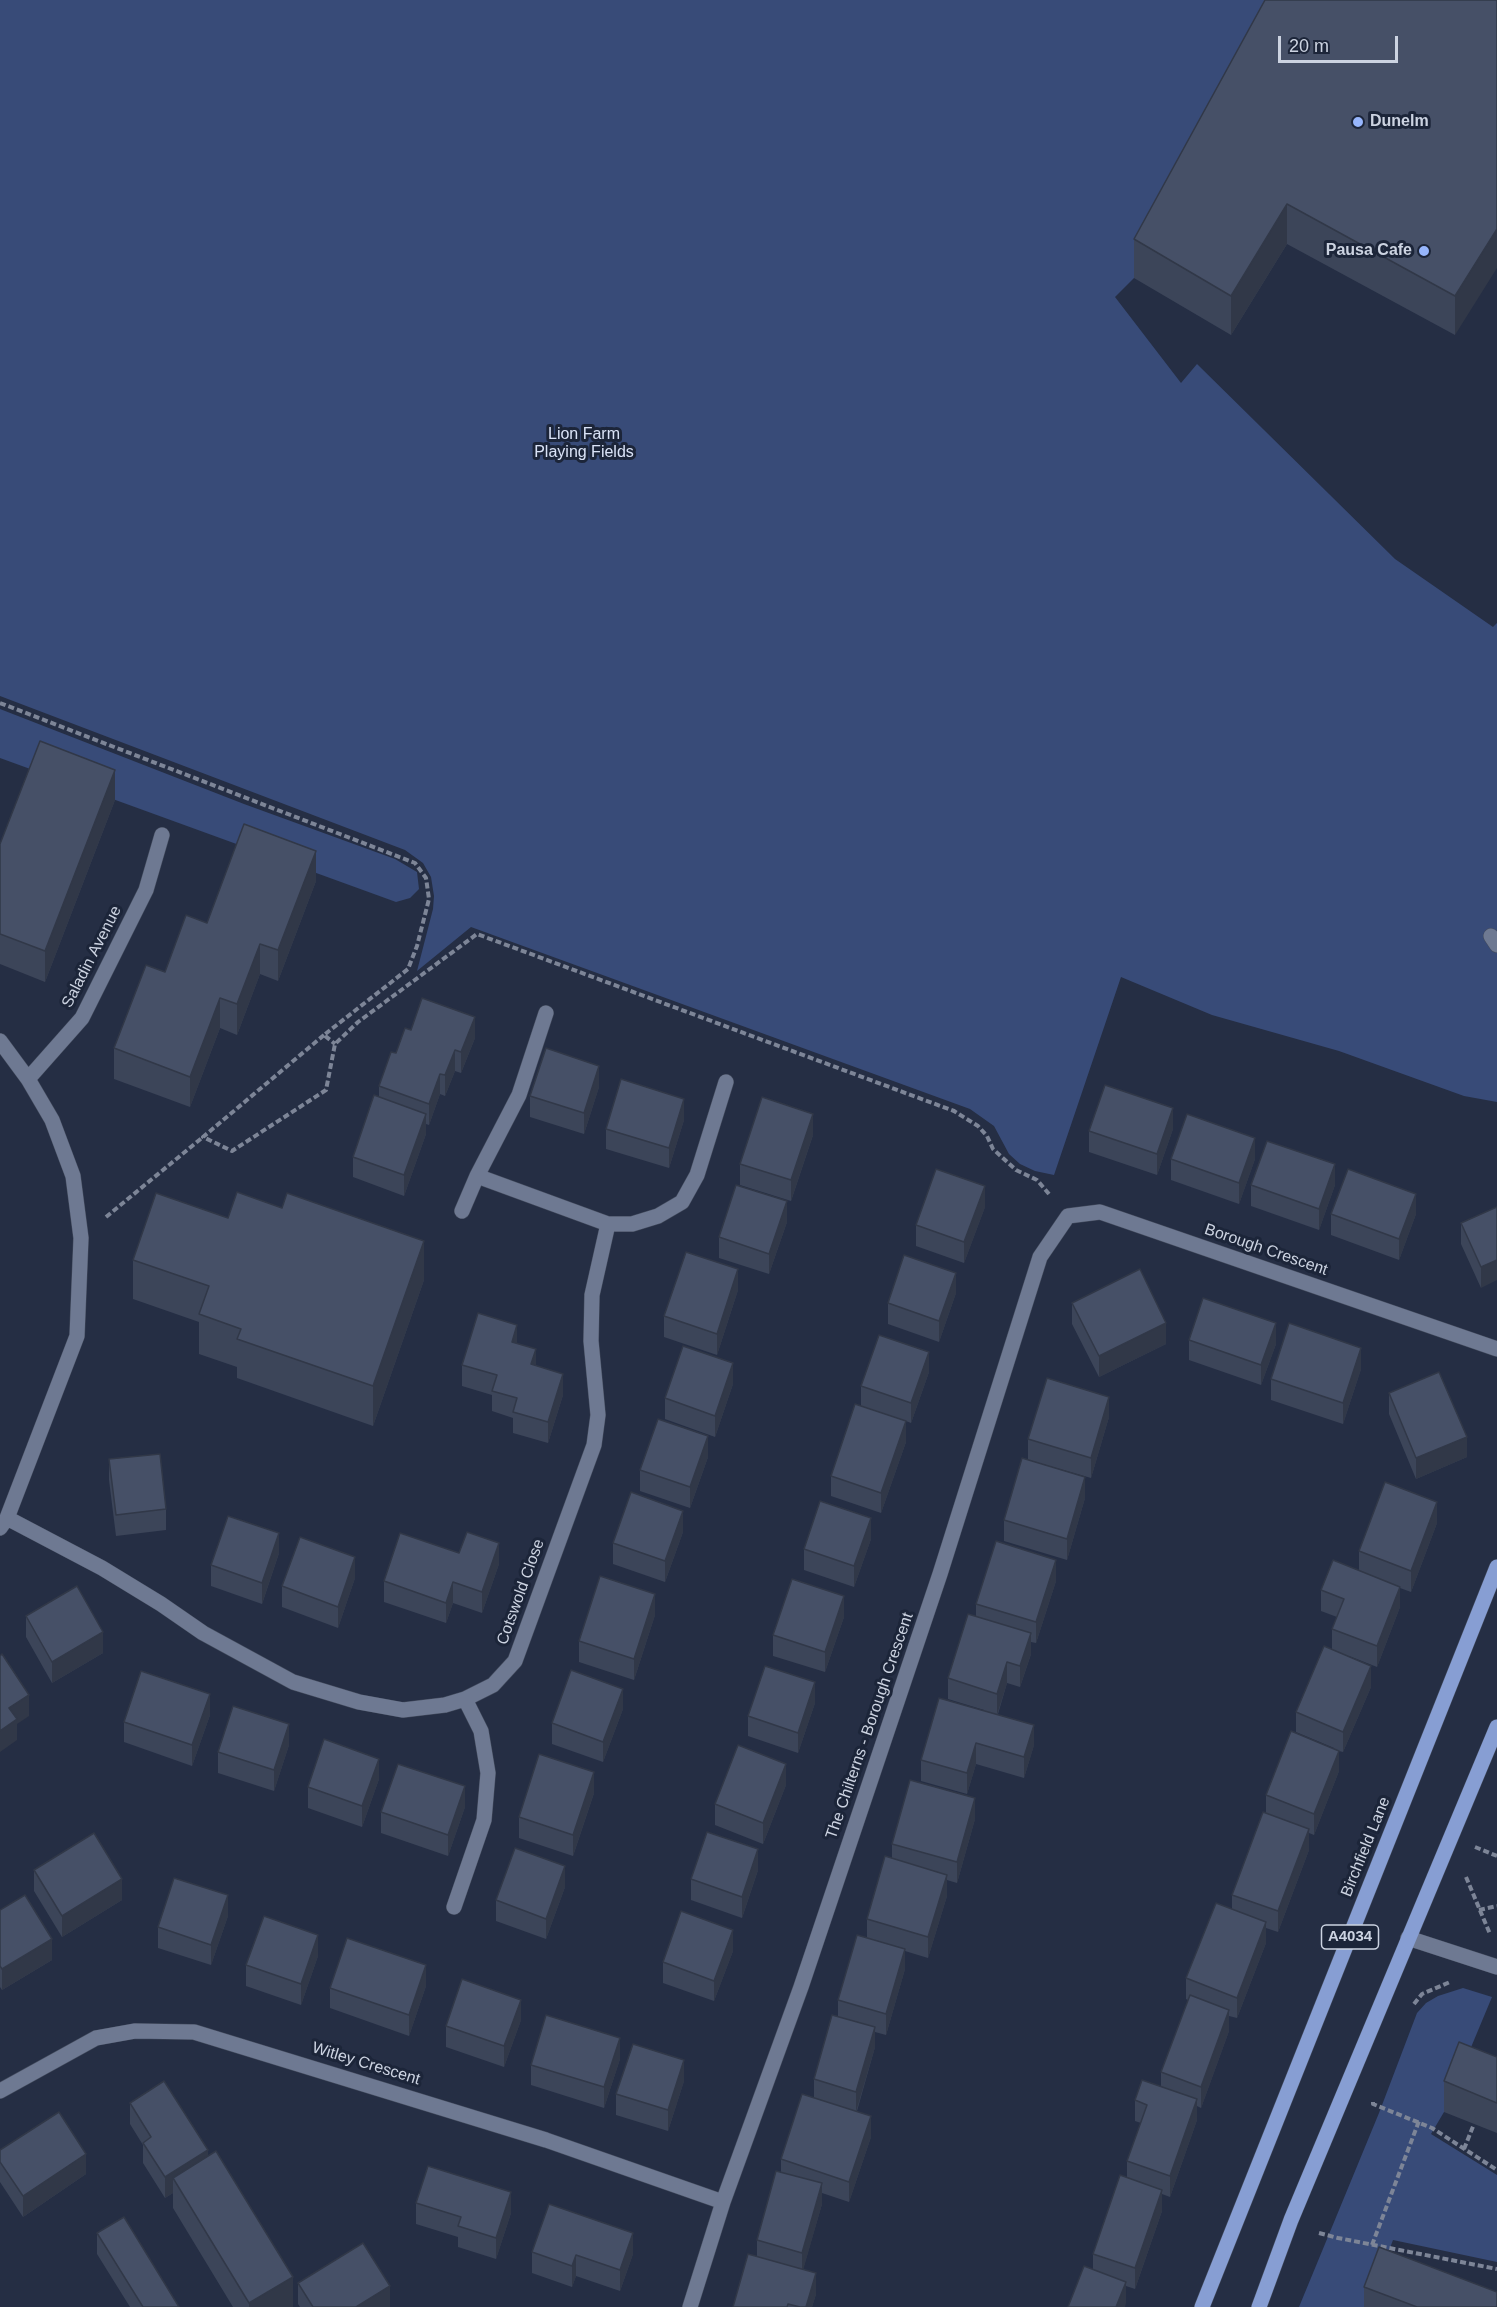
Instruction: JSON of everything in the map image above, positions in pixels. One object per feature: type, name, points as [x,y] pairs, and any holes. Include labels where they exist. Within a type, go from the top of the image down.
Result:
[{"type":"main road","name":"Birchfield Lane","points":[[1202,2307],[1497,1567]]},
{"type":"main road","name":"A4034","points":[[1259,2307],[1291,2220],[1497,1727]]},
{"type":"street","name":"Saladin Avenue","points":[[28,1078],[82,1018],[146,890],[162,835]]},
{"type":"street","points":[[462,1211],[477,1176],[519,1095],[546,1013]]},
{"type":"street","points":[[0,1041],[28,1078],[52,1120],[73,1176],[81,1238],[77,1336],[3,1523]]},
{"type":"street","points":[[477,1176],[608,1224],[632,1224],[657,1216],[681,1202],[693,1181],[726,1082]]},
{"type":"street","name":"Borough Crescent","points":[[1068,1216],[1100,1212],[1497,1349]]},
{"type":"street","name":"The Chilterns - Borough Crescent","points":[[723,2202],[801,1987],[932,1597],[1040,1257],[1068,1216]]},
{"type":"street","name":"Cotswold Close","points":[[3,1523],[102,1568],[203,1633],[293,1682],[358,1702],[403,1710],[445,1705],[465,1699],[493,1685],[515,1661],[594,1444],[598,1415],[591,1341],[592,1294],[608,1224]]},
{"type":"street","points":[[454,1907],[484,1820],[488,1773],[481,1731],[465,1699]]},
{"type":"street","points":[[1408,1938],[1497,1967]]},
{"type":"street","name":"Witley Crescent","points":[[0,2091],[96,2038],[135,2031],[194,2032],[546,2140],[723,2202]]},
{"type":"street","points":[[690,2307],[723,2202]]},
{"type":"path","points":[[0,703],[414,863],[426,878],[429,899],[417,946],[408,969],[324,1035],[81,1238]]},
{"type":"path","points":[[203,1137],[232,1151],[326,1090],[335,1044],[358,1022],[477,934],[954,1111],[978,1126],[987,1136],[993,1149],[1016,1170],[1037,1180],[1068,1216]]},
{"type":"path","points":[[324,1035],[335,1044]]},
{"type":"path","points":[[1469,1845],[1497,1856]]},
{"type":"path","points":[[1465,1868],[1466,1878],[1492,1939]]},
{"type":"path","points":[[1479,1910],[1497,1906]]},
{"type":"path","points":[[1410,2009],[1422,1994],[1436,1986],[1456,1981]]},
{"type":"path","points":[[1377,2093],[1373,2104],[1419,2121],[1497,2169]]},
{"type":"path","points":[[1372,2245],[1419,2121]]},
{"type":"path","points":[[1464,2149],[1474,2124]]},
{"type":"path","points":[[1319,2233],[1497,2269]]},
{"type":"green space","name":"Lion Farm Playing Fields","points":[[0,0],[1287,0],[1134,278],[1115,297],[1181,383],[1197,364],[1395,559],[1493,627],[1497,623],[1497,1102],[1464,1096],[1339,1051],[1212,1015],[1121,977],[1054,1175],[1035,1171],[1020,1164],[1009,1154],[994,1126],[970,1109],[471,927],[417,971],[433,909],[434,896],[431,877],[423,863],[405,850],[0,696]]},
{"type":"green space","points":[[0,709],[244,804],[395,859],[417,872],[419,889],[410,898],[396,902],[0,758]]},
{"type":"green space","points":[[1463,1988],[1492,1997],[1444,2112],[1431,2134],[1497,2175],[1497,2262],[1393,2240],[1368,2307],[1299,2307],[1379,2113],[1417,2013],[1426,2003],[1438,1996]]},
{"type":"building","name":"Dunelm","points":[[1265,0],[1497,0],[1497,229],[1455,296],[1287,204],[1231,296],[1134,239]]},
{"type":"building","points":[[40,741],[115,770],[45,951],[0,934],[0,844]]},
{"type":"building","points":[[244,824],[316,851],[278,950],[260,944],[237,1004],[220,998],[190,1077],[114,1048],[146,965],[165,972],[186,915],[207,923]]},
{"type":"building","points":[[422,998],[475,1017],[461,1052],[455,1050],[445,1075],[440,1074],[429,1104],[379,1086],[391,1052],[396,1053],[405,1028],[411,1030]]},
{"type":"building","points":[[546,1048],[599,1066],[584,1113],[530,1096]]},
{"type":"building","points":[[621,1079],[684,1099],[669,1148],[606,1129]]},
{"type":"building","points":[[1105,1085],[1173,1108],[1157,1154],[1089,1131]]},
{"type":"building","points":[[374,1095],[426,1114],[404,1175],[353,1157]]},
{"type":"building","points":[[762,1097],[813,1114],[791,1180],[740,1164]]},
{"type":"building","points":[[1187,1114],[1255,1138],[1239,1183],[1171,1159]]},
{"type":"building","points":[[1267,1141],[1335,1164],[1319,1209],[1251,1185]]},
{"type":"building","points":[[936,1169],[985,1186],[964,1242],[916,1225]]},
{"type":"building","points":[[1348,1169],[1416,1194],[1399,1239],[1331,1214]]},
{"type":"building","points":[[736,1185],[787,1201],[769,1254],[719,1237]]},
{"type":"building","points":[[237,1192],[282,1208],[287,1193],[424,1241],[373,1386],[237,1339],[241,1329],[199,1314],[209,1286],[133,1260],[156,1193],[228,1218]]},
{"type":"building","points":[[1497,1207],[1497,1260],[1481,1267],[1461,1223]]},
{"type":"building","points":[[686,1252],[738,1269],[717,1334],[664,1316]]},
{"type":"building","points":[[904,1255],[956,1273],[939,1321],[888,1303]]},
{"type":"building","points":[[1140,1269],[1166,1323],[1099,1356],[1072,1303]]},
{"type":"building","points":[[1203,1298],[1276,1323],[1261,1365],[1189,1340]]},
{"type":"building","points":[[478,1313],[517,1325],[512,1342],[536,1349],[531,1364],[563,1374],[548,1422],[513,1412],[517,1398],[492,1391],[497,1375],[462,1365]]},
{"type":"building","points":[[1289,1323],[1361,1348],[1343,1403],[1271,1379]]},
{"type":"building","points":[[879,1335],[929,1352],[911,1403],[861,1386]]},
{"type":"building","points":[[683,1346],[733,1363],[715,1416],[665,1398]]},
{"type":"building","points":[[1439,1372],[1467,1437],[1416,1458],[1389,1393]]},
{"type":"building","points":[[1047,1378],[1109,1397],[1091,1458],[1028,1439]]},
{"type":"building","points":[[855,1404],[906,1421],[881,1493],[831,1476]]},
{"type":"building","points":[[658,1419],[708,1436],[690,1487],[640,1470]]},
{"type":"building","points":[[160,1454],[166,1509],[116,1515],[109,1459]]},
{"type":"building","points":[[1022,1458],[1085,1477],[1067,1539],[1004,1520]]},
{"type":"building","points":[[1385,1482],[1437,1502],[1411,1571],[1359,1551]]},
{"type":"building","points":[[631,1492],[683,1511],[665,1561],[613,1543]]},
{"type":"building","points":[[820,1501],[871,1518],[854,1566],[804,1549]]},
{"type":"building","points":[[228,1516],[279,1533],[262,1583],[211,1565]]},
{"type":"building","points":[[467,1532],[499,1543],[482,1592],[453,1582],[446,1603],[384,1581],[400,1533],[459,1553]]},
{"type":"building","points":[[300,1537],[355,1557],[338,1607],[282,1586]]},
{"type":"building","points":[[996,1541],[1056,1560],[1036,1622],[976,1604]]},
{"type":"building","points":[[1333,1560],[1400,1587],[1377,1646],[1332,1629],[1344,1599],[1321,1590]]},
{"type":"building","points":[[600,1576],[655,1594],[634,1659],[579,1641]]},
{"type":"building","points":[[792,1579],[844,1596],[825,1652],[773,1635]]},
{"type":"building","points":[[77,1586],[103,1632],[52,1662],[26,1616]]},
{"type":"building","points":[[968,1614],[1031,1633],[1020,1666],[1007,1662],[997,1694],[948,1678]]},
{"type":"building","points":[[1324,1646],[1371,1666],[1343,1732],[1296,1712]]},
{"type":"building","points":[[2,1654],[29,1695],[9,1708],[17,1719],[0,1731],[0,1656]]},
{"type":"building","points":[[765,1666],[815,1682],[798,1733],[748,1716]]},
{"type":"building","points":[[571,1670],[623,1689],[603,1742],[552,1723]]},
{"type":"building","points":[[141,1671],[210,1694],[192,1745],[124,1722]]},
{"type":"building","points":[[939,1698],[1034,1725],[1024,1757],[976,1743],[967,1773],[921,1760]]},
{"type":"building","points":[[233,1706],[289,1724],[274,1770],[218,1752]]},
{"type":"building","points":[[1291,1731],[1339,1751],[1314,1814],[1266,1795]]},
{"type":"building","points":[[324,1739],[379,1759],[362,1806],[308,1787]]},
{"type":"building","points":[[738,1745],[786,1764],[763,1823],[715,1804]]},
{"type":"building","points":[[539,1754],[594,1772],[573,1835],[519,1817]]},
{"type":"building","points":[[398,1764],[465,1786],[448,1835],[381,1812]]},
{"type":"building","points":[[910,1780],[975,1798],[957,1862],[892,1844]]},
{"type":"building","points":[[1263,1812],[1309,1829],[1278,1911],[1232,1895]]},
{"type":"building","points":[[707,1832],[758,1849],[742,1897],[691,1879]]},
{"type":"building","points":[[94,1833],[122,1879],[62,1916],[34,1870]]},
{"type":"building","points":[[515,1848],[565,1866],[546,1919],[496,1900]]},
{"type":"building","points":[[885,1856],[947,1875],[928,1937],[867,1919]]},
{"type":"building","points":[[174,1878],[228,1895],[211,1945],[158,1927]]},
{"type":"building","points":[[25,1895],[52,1939],[2,1969],[0,1966],[0,1910]]},
{"type":"building","points":[[1216,1903],[1266,1922],[1237,1998],[1186,1978]]},
{"type":"building","points":[[681,1911],[733,1930],[714,1981],[663,1962]]},
{"type":"building","points":[[264,1916],[318,1935],[301,1984],[246,1965]]},
{"type":"building","points":[[857,1935],[905,1949],[886,2014],[838,2000]]},
{"type":"building","points":[[347,1938],[426,1965],[409,2015],[330,1988]]},
{"type":"building","points":[[462,1979],[521,2000],[504,2046],[446,2026]]},
{"type":"building","points":[[1190,1995],[1229,2010],[1201,2087],[1161,2072]]},
{"type":"building","points":[[546,2015],[620,2038],[604,2087],[531,2065]]},
{"type":"building","points":[[832,2015],[875,2027],[856,2092],[814,2079]]},
{"type":"building","points":[[1459,2042],[1497,2057],[1497,2103],[1444,2081]]},
{"type":"building","points":[[633,2044],[684,2060],[668,2110],[616,2094]]},
{"type":"building","points":[[1142,2080],[1197,2099],[1170,2176],[1127,2161],[1147,2105],[1135,2100]]},
{"type":"building","points":[[164,2081],[208,2150],[165,2177],[143,2143],[151,2137],[130,2103]]},
{"type":"building","points":[[802,2094],[871,2116],[849,2182],[781,2159]]},
{"type":"building","points":[[59,2112],[86,2154],[23,2196],[0,2162],[0,2150]]},
{"type":"building","points":[[216,2151],[293,2277],[249,2303],[173,2178]]},
{"type":"building","points":[[428,2166],[511,2192],[496,2238],[458,2226],[461,2217],[416,2203]]},
{"type":"building","points":[[776,2171],[822,2183],[802,2253],[757,2240]]},
{"type":"building","points":[[1120,2175],[1162,2190],[1135,2268],[1093,2254]]},
{"type":"building","points":[[549,2204],[633,2233],[620,2270],[576,2255],[572,2266],[532,2252]]},
{"type":"building","points":[[124,2217],[179,2307],[143,2307],[97,2233]]},
{"type":"building","points":[[363,2243],[390,2286],[356,2307],[313,2307],[298,2283]]},
{"type":"building","points":[[1379,2247],[1497,2292],[1497,2307],[1417,2307],[1364,2287]]},
{"type":"building","points":[[748,2254],[816,2273],[806,2307],[788,2304],[787,2307],[733,2307]]},
{"type":"building","points":[[1084,2266],[1126,2282],[1116,2307],[1068,2307]]},
{"type":"place","name":"Dunelm","points":[[1358,122]]},
{"type":"place","name":"Pausa Cafe","points":[[1424,251]]}]
